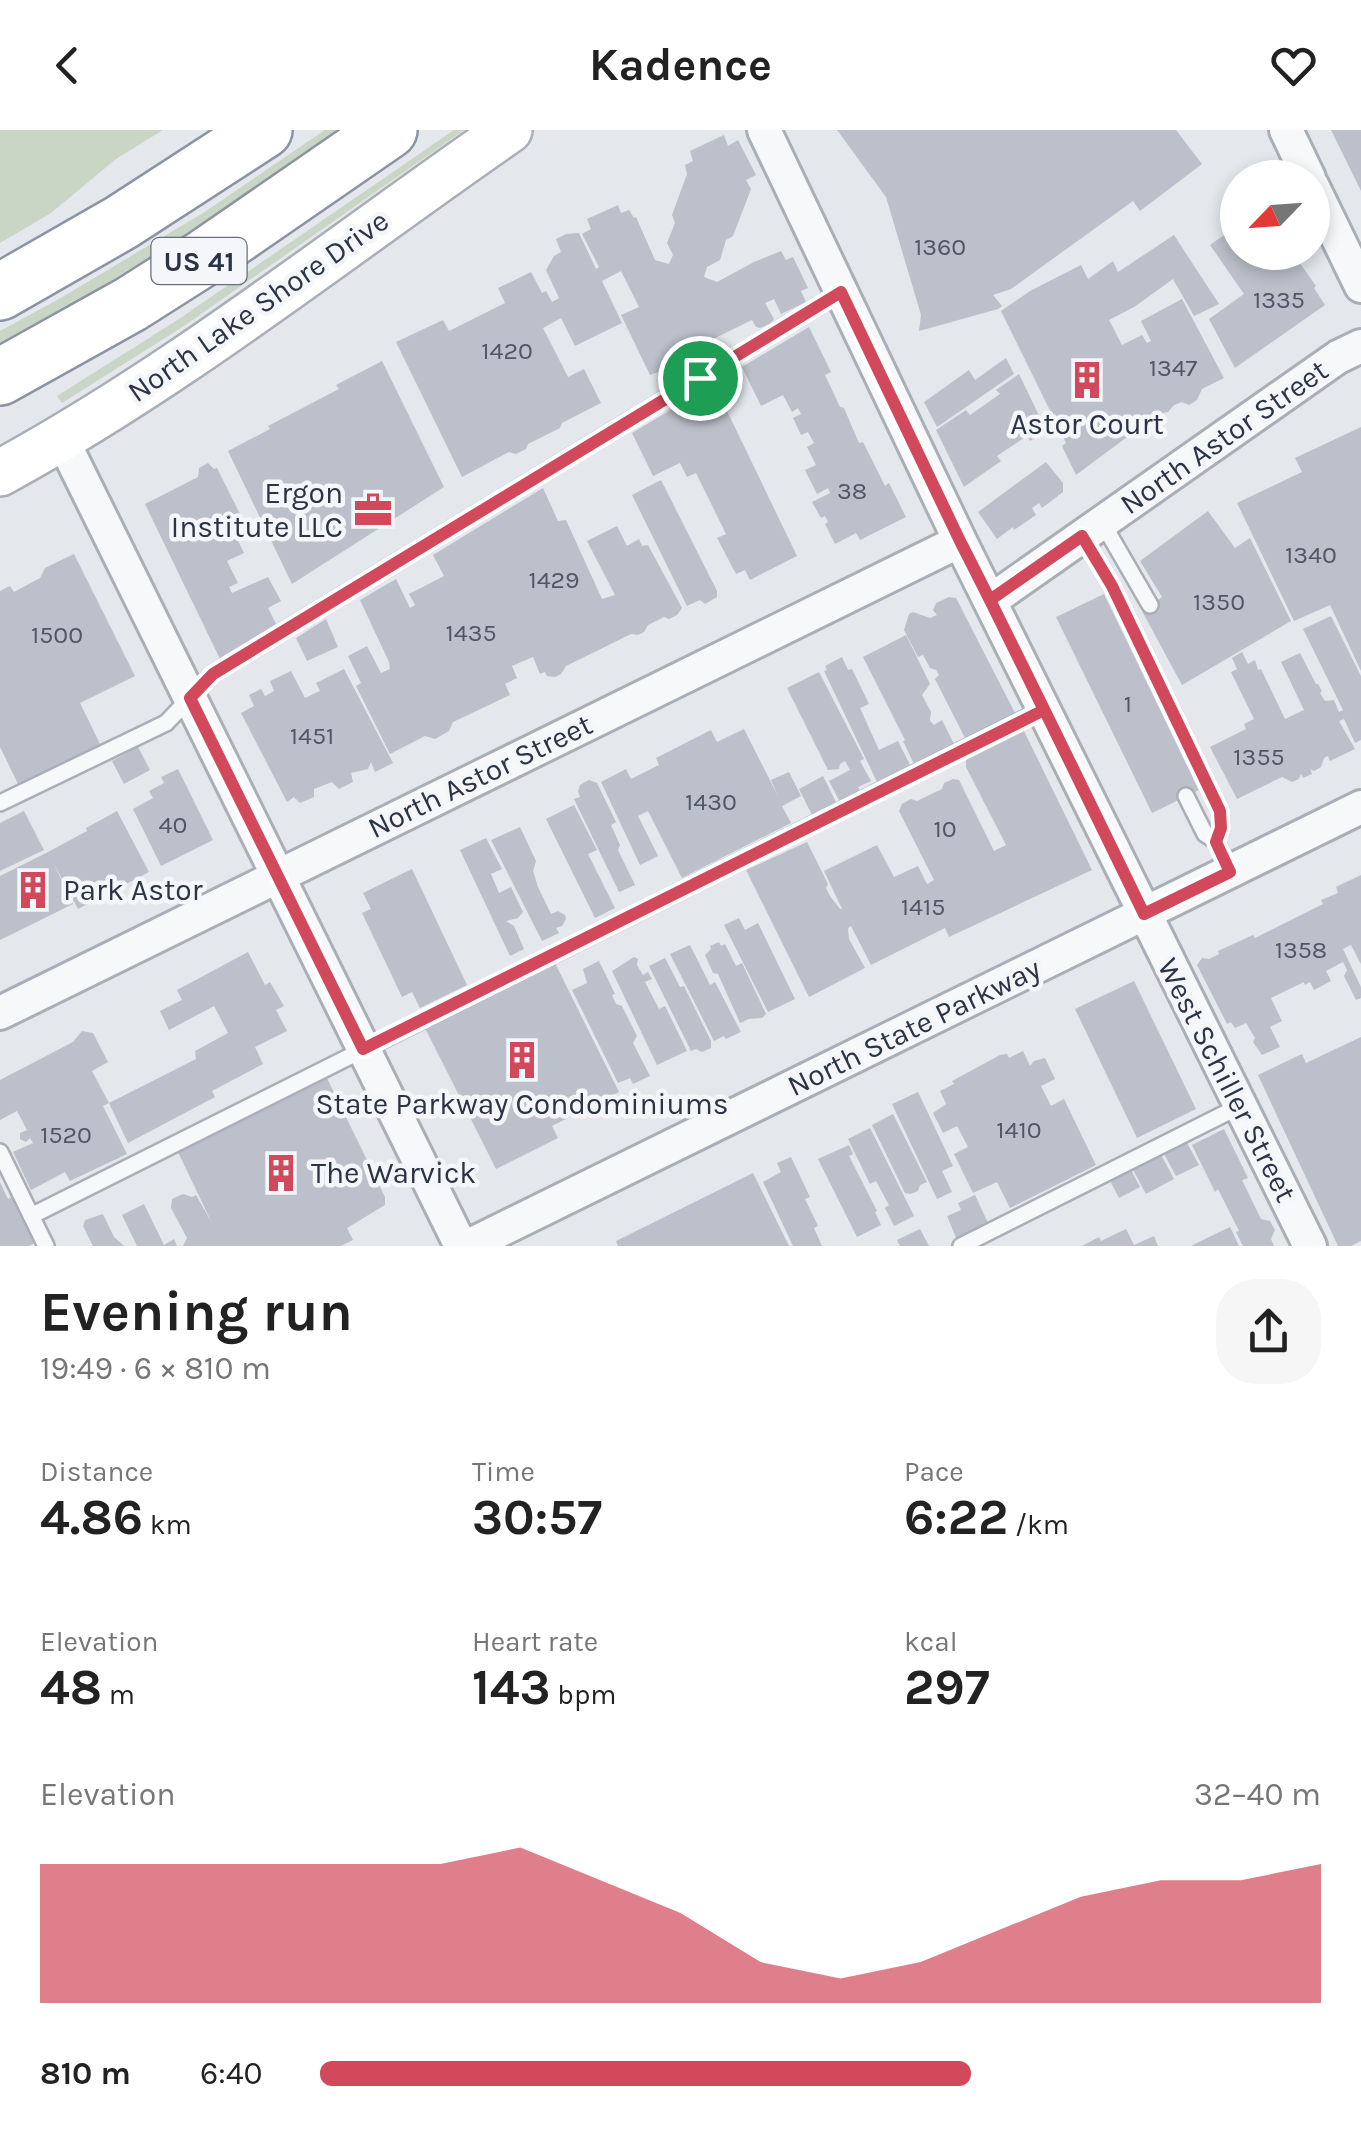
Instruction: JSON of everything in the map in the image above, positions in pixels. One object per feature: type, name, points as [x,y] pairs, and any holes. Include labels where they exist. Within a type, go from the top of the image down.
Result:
[{"type":"highway","name":"US 41","points":[[0,292],[122,222],[264,130]]},
{"type":"highway","name":"US 41","points":[[0,377],[131,304],[389,130]]},
{"type":"main road","name":"North Lake Shore Drive","points":[[0,473],[62,439],[218,337],[509,130]]},
{"type":"street","name":"West Schiller Street","points":[[764,130],[960,541],[1310,1246]]},
{"type":"street","points":[[1286,130],[1300,160]]},
{"type":"street","points":[[1330,222],[1361,286]]},
{"type":"street","name":"North Astor Street","points":[[990,600],[1338,357],[1361,346]]},
{"type":"street","points":[[62,439],[464,1246]]},
{"type":"street","name":"North Astor Street","points":[[0,1013],[960,541]]},
{"type":"street","name":"North State Parkway","points":[[464,1246],[1361,807]]},
{"type":"lane","points":[[0,802],[166,723],[213,674],[841,292]]},
{"type":"lane","points":[[1092,529],[1150,606]]},
{"type":"lane","points":[[1092,529],[1112,586],[1220,811],[1221,828],[1216,842]]},
{"type":"lane","points":[[31,1216],[1044,710]]},
{"type":"lane","points":[[1186,796],[1230,872]]},
{"type":"lane","points":[[961,1246],[1240,1106]]},
{"type":"lane","points":[[0,1152],[46,1246]]},
{"type":"green space","points":[[0,130],[163,130],[116,159],[51,213],[0,243]]},
{"type":"green space","points":[[325,130],[343,130],[223,213],[0,343],[0,331],[203,213]]},
{"type":"green space","points":[[454,130],[464,130],[184,326],[62,403],[57,396],[179,319]]},
{"type":"building","points":[[837,130],[1176,130],[1202,164],[1140,211],[1133,201],[1011,289],[993,295],[1002,306],[998,309],[919,331],[921,315],[886,197]]},
{"type":"building","points":[[1331,130],[1361,130],[1361,191]]},
{"type":"building","points":[[724,135],[728,146],[738,140],[756,175],[746,180],[751,189],[733,236],[726,240],[720,260],[707,267],[704,277],[717,282],[781,251],[786,260],[793,257],[808,288],[801,291],[806,302],[781,314],[774,299],[765,303],[774,319],[771,323],[760,328],[752,320],[705,343],[703,349],[683,363],[650,375],[621,315],[639,307],[621,271],[602,281],[622,323],[575,346],[561,318],[543,328],[568,377],[584,369],[601,403],[562,423],[526,449],[516,454],[509,452],[462,477],[396,342],[443,320],[449,331],[505,303],[498,288],[531,272],[542,293],[546,291],[552,302],[559,298],[546,270],[561,252],[556,239],[579,233],[596,269],[599,267],[582,234],[591,229],[587,219],[618,205],[621,213],[629,210],[636,217],[655,260],[669,264],[673,255],[667,243],[675,223],[672,215],[687,174],[685,165],[693,161],[690,151]]},
{"type":"building","points":[[1174,235],[1219,304],[1194,316],[1173,279],[1109,320],[1122,345],[1142,335],[1147,343],[1151,341],[1141,321],[1182,299],[1224,378],[1202,389],[1197,400],[1189,405],[1182,402],[1158,414],[1076,475],[1062,446],[1066,443],[1001,311],[1081,265],[1088,279],[1113,261],[1118,272]]},
{"type":"building","points":[[1220,238],[1220,259],[1210,245]]},
{"type":"building","points":[[1227,270],[1305,270],[1325,305],[1235,368],[1209,319],[1244,294]]},
{"type":"building","points":[[809,327],[831,372],[825,375],[840,407],[906,517],[860,540],[856,533],[835,544],[825,516],[821,518],[812,502],[830,493],[828,488],[817,494],[805,470],[816,465],[807,447],[814,443],[808,432],[801,435],[793,418],[801,414],[798,408],[792,412],[783,395],[761,406],[742,367]]},
{"type":"building","points":[[1006,358],[1014,374],[937,427],[924,402],[969,370],[975,380]]},
{"type":"building","points":[[382,361],[444,487],[292,584],[228,451]]},
{"type":"building","points":[[1019,374],[1046,430],[1030,441],[1027,436],[997,456],[1001,461],[964,487],[936,430],[966,410],[970,415],[1000,394],[996,390]]},
{"type":"building","points":[[714,384],[797,556],[750,580],[745,570],[736,574],[717,538],[726,534],[696,473],[687,477],[680,463],[653,476],[632,433]]},
{"type":"building","points":[[1361,427],[1361,671],[1330,605],[1294,621],[1237,503],[1302,472],[1295,458]]},
{"type":"building","points":[[1046,462],[1063,483],[1063,492],[1042,508],[1039,503],[1032,508],[1036,515],[997,539],[978,512]]},
{"type":"building","points":[[208,463],[217,468],[241,516],[229,522],[244,553],[227,561],[238,583],[229,587],[232,593],[268,577],[281,601],[268,608],[279,630],[220,659],[145,504],[198,477],[199,468]]},
{"type":"building","points":[[661,480],[717,591],[717,597],[705,604],[700,600],[687,606],[632,495]]},
{"type":"building","points":[[543,488],[558,521],[566,520],[602,599],[615,595],[587,541],[617,526],[627,546],[639,539],[642,546],[648,545],[682,608],[677,615],[648,625],[638,635],[631,634],[566,666],[555,677],[540,674],[533,657],[512,666],[517,678],[505,684],[510,695],[453,722],[449,731],[435,739],[425,736],[390,754],[356,686],[361,683],[348,656],[367,646],[381,673],[390,669],[360,600],[396,579],[410,608],[415,605],[409,594],[444,576],[433,555]]},
{"type":"building","points":[[1208,511],[1235,548],[1250,538],[1291,621],[1182,685],[1142,611],[1162,597],[1140,561]]},
{"type":"building","points":[[74,554],[135,676],[80,703],[101,746],[19,786],[0,747],[0,591],[10,586],[14,592],[40,578],[45,568]]},
{"type":"building","points":[[1104,594],[1199,790],[1152,813],[1056,617]]},
{"type":"building","points":[[956,598],[1015,713],[965,738],[935,679],[939,675],[923,655],[918,657],[904,630],[909,614],[930,618],[937,615],[933,610],[936,603]]},
{"type":"building","points":[[1331,616],[1361,676],[1361,740],[1355,743],[1344,719],[1339,721],[1355,749],[1330,761],[1328,756],[1324,758],[1321,767],[1310,769],[1312,774],[1303,778],[1301,774],[1292,782],[1282,777],[1237,799],[1210,747],[1246,729],[1244,724],[1254,719],[1231,672],[1237,669],[1232,658],[1242,652],[1248,664],[1255,660],[1285,719],[1304,710],[1281,662],[1300,653],[1325,701],[1334,700],[1339,712],[1343,710],[1303,629]]},
{"type":"building","points":[[326,619],[338,647],[307,661],[296,638]]},
{"type":"building","points":[[906,635],[930,684],[922,695],[931,712],[930,721],[934,725],[942,720],[954,744],[914,764],[863,657]]},
{"type":"building","points":[[842,657],[869,704],[860,708],[879,750],[898,741],[910,765],[877,782],[824,671],[825,666]]},
{"type":"building","points":[[344,669],[393,763],[375,772],[371,762],[368,769],[351,773],[353,782],[339,789],[332,782],[314,789],[314,797],[300,803],[294,797],[287,802],[241,713],[254,706],[249,695],[261,689],[265,696],[274,691],[270,681],[291,671],[305,698],[320,691],[316,683]]},
{"type":"building","points":[[819,672],[864,759],[860,761],[871,781],[840,802],[829,781],[850,770],[845,761],[839,769],[828,770],[787,688]]},
{"type":"building","points":[[744,729],[778,796],[771,780],[789,772],[801,796],[782,806],[791,823],[682,878],[648,811],[638,816],[658,856],[640,865],[601,782],[626,769],[631,779],[659,765],[656,758],[711,730],[717,742]]},
{"type":"building","points":[[1023,729],[1092,870],[949,937],[945,928],[871,965],[851,926],[849,939],[865,968],[809,997],[746,870],[807,842],[830,896],[842,909],[824,871],[877,845],[894,877],[918,866],[927,884],[934,880],[899,811],[902,804],[942,789],[944,783],[953,779],[959,780],[994,851],[1006,845],[966,767],[966,758]]},
{"type":"building","points":[[138,747],[150,770],[124,784],[112,761]]},
{"type":"building","points":[[178,769],[213,840],[161,866],[133,809],[153,798],[149,791],[164,783],[161,777]]},
{"type":"building","points":[[823,776],[836,802],[812,815],[799,789]]},
{"type":"building","points":[[589,780],[597,783],[616,822],[611,825],[620,845],[618,850],[635,885],[619,892],[574,799],[580,797],[580,785]]},
{"type":"building","points":[[574,805],[597,850],[588,854],[615,908],[595,918],[546,819]]},
{"type":"building","points":[[24,811],[44,850],[0,871],[0,823]]},
{"type":"building","points":[[117,811],[149,872],[78,909],[53,862],[73,904],[0,940],[0,876]]},
{"type":"building","points":[[520,827],[536,861],[533,871],[551,914],[558,911],[566,919],[556,928],[559,933],[542,941],[491,840]]},
{"type":"building","points":[[486,838],[502,869],[491,874],[499,893],[511,887],[523,912],[506,921],[514,926],[524,949],[510,956],[460,850]]},
{"type":"building","points":[[412,869],[467,985],[420,1008],[412,992],[402,997],[362,913],[371,909],[363,893]]},
{"type":"building","points":[[1361,875],[1361,964],[1351,945],[1343,949],[1361,987],[1361,998],[1356,1000],[1344,976],[1347,970],[1343,962],[1326,971],[1331,981],[1314,990],[1310,982],[1304,982],[1271,998],[1282,1021],[1270,1027],[1280,1047],[1262,1055],[1246,1023],[1235,1028],[1231,1022],[1227,1024],[1197,965],[1202,958],[1209,959],[1218,951],[1253,935],[1255,938],[1323,904],[1321,900],[1338,893],[1336,887]]},
{"type":"building","points":[[739,918],[745,930],[758,923],[795,999],[768,1012],[724,925]]},
{"type":"building","points":[[719,942],[721,946],[725,944],[736,966],[742,963],[766,1014],[762,1018],[740,1023],[705,955],[710,946]]},
{"type":"building","points":[[690,945],[741,1032],[714,1041],[670,954]]},
{"type":"building","points":[[248,952],[265,985],[270,982],[284,1006],[276,1010],[287,1031],[255,1047],[263,1064],[212,1091],[215,1097],[128,1143],[109,1103],[196,1059],[195,1051],[228,1033],[214,1006],[169,1030],[160,1011],[182,1000],[177,990]]},
{"type":"building","points":[[634,957],[643,975],[648,972],[652,979],[645,982],[659,1009],[665,1006],[687,1051],[657,1065],[612,971]]},
{"type":"building","points":[[665,958],[680,987],[684,986],[711,1048],[691,1051],[649,966]]},
{"type":"building","points":[[599,961],[616,1004],[622,1006],[637,1036],[633,1043],[650,1076],[633,1084],[630,1078],[618,1083],[572,990],[587,983],[583,969]]},
{"type":"building","name":"State Parkway Condominiums","points":[[555,963],[619,1092],[552,1126],[558,1138],[496,1169],[425,1028]]},
{"type":"building","points":[[1134,981],[1196,1109],[1137,1138],[1075,1009]]},
{"type":"building","points":[[82,1031],[93,1033],[108,1062],[92,1071],[109,1103],[103,1106],[127,1154],[70,1181],[65,1172],[31,1190],[13,1152],[33,1143],[30,1138],[26,1142],[20,1139],[20,1133],[27,1130],[17,1111],[0,1120],[0,1080],[73,1042]]},
{"type":"building","points":[[1361,1037],[1361,1241],[1338,1246],[1258,1075],[1302,1054],[1306,1063]]},
{"type":"building","points":[[1023,1051],[1030,1066],[1045,1058],[1055,1079],[1041,1086],[1051,1106],[1064,1099],[1096,1165],[1010,1208],[997,1182],[973,1193],[954,1154],[968,1147],[957,1126],[943,1133],[933,1113],[946,1104],[940,1091],[954,1084],[952,1081],[1000,1055],[1007,1054],[1009,1058]]},
{"type":"building","name":"The Warvick","points":[[325,1074],[385,1197],[385,1205],[347,1228],[353,1240],[341,1246],[183,1246],[187,1238],[171,1208],[172,1199],[183,1194],[196,1195],[212,1223],[177,1150]]},
{"type":"building","points":[[918,1092],[953,1166],[942,1171],[952,1192],[937,1199],[892,1104]]},
{"type":"building","points":[[893,1114],[927,1182],[910,1194],[905,1193],[872,1125]]},
{"type":"building","points":[[870,1128],[914,1216],[894,1226],[885,1208],[889,1205],[876,1181],[870,1184],[848,1139]]},
{"type":"building","points":[[1224,1129],[1248,1178],[1242,1180],[1261,1219],[1270,1221],[1275,1230],[1271,1239],[1274,1246],[1243,1246],[1218,1189],[1215,1192],[1192,1145]]},
{"type":"building","points":[[1186,1141],[1199,1165],[1176,1176],[1163,1152]]},
{"type":"building","points":[[849,1145],[853,1154],[849,1156],[881,1225],[857,1237],[818,1159]]},
{"type":"building","points":[[1159,1151],[1174,1179],[1146,1194],[1131,1166]]},
{"type":"building","points":[[791,1157],[810,1197],[805,1199],[818,1226],[814,1228],[822,1246],[793,1246],[763,1182],[781,1172],[777,1163]]},
{"type":"building","points":[[1128,1164],[1140,1187],[1119,1198],[1107,1175]]},
{"type":"building","points":[[753,1173],[789,1246],[618,1246],[616,1241]]},
{"type":"building","points":[[0,1182],[8,1199],[13,1196],[37,1242],[29,1246],[0,1246]]},
{"type":"building","points":[[975,1195],[989,1225],[957,1240],[947,1216],[961,1210],[958,1203]]},
{"type":"building","points":[[144,1204],[164,1245],[174,1239],[177,1246],[137,1246],[122,1215]]},
{"type":"building","points":[[103,1214],[114,1237],[124,1246],[93,1246],[83,1226],[85,1220]]},
{"type":"building","points":[[1230,1227],[1239,1246],[1191,1246],[1203,1240]]},
{"type":"building","points":[[920,1229],[929,1246],[900,1246],[897,1240]]},
{"type":"building","points":[[1126,1229],[1134,1245],[1154,1236],[1158,1246],[1082,1246],[1099,1237],[1101,1241]]},
{"type":"place","name":"Astor Court","points":[[1087,380]]},
{"type":"place","name":"Ergon Institute LLC","points":[[373,510]]},
{"type":"place","name":"Park Astor","points":[[33,890]]},
{"type":"place","name":"State Parkway Condominiums","points":[[522,1060]]},
{"type":"place","name":"The Warvick","points":[[281,1173]]},
{"type":"route","points":[[700,378],[213,674],[190,698],[363,1049],[1044,710],[990,600],[1082,536],[1112,586],[1220,811],[1221,828],[1216,842],[1230,872],[1144,914],[1119,862],[990,600],[960,541],[841,292],[700,378]]}]
